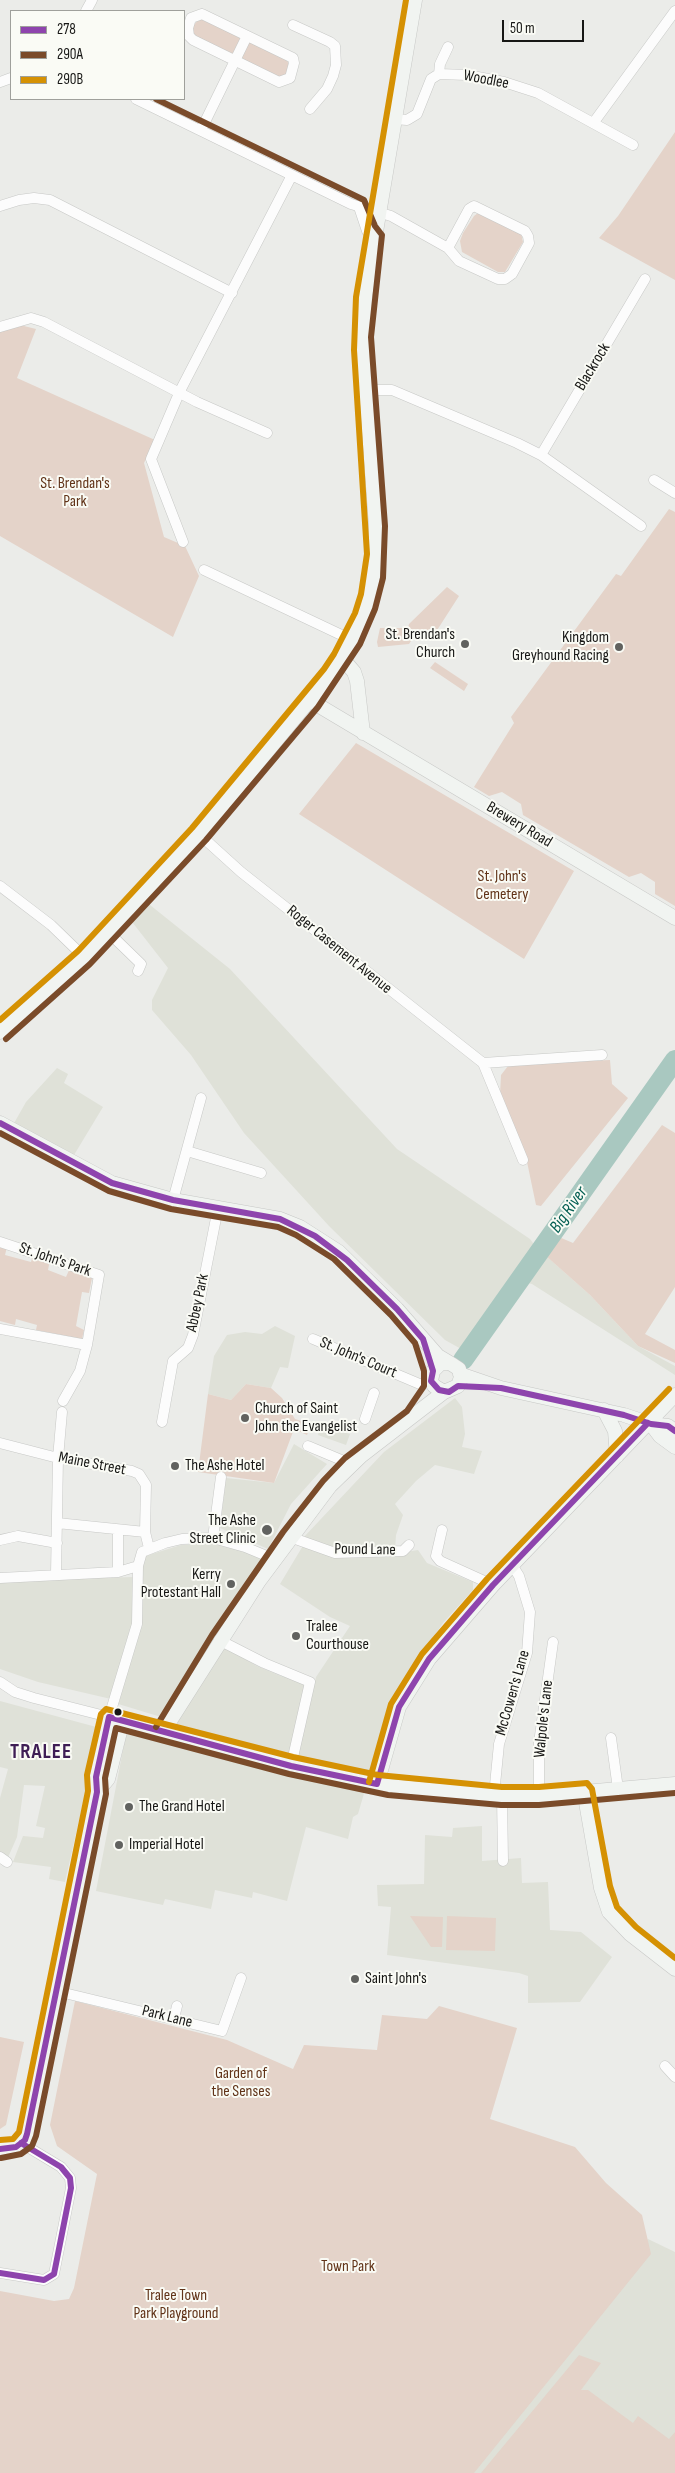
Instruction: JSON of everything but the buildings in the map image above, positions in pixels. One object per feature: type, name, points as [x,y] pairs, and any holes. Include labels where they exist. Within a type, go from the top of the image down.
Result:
[{"type":"main road","points":[[0,1032],[84,957],[199,834],[310,700],[342,658],[352,640],[370,596],[376,555],[376,527],[365,390],[362,324],[374,238],[415,0]]},
{"type":"main road","points":[[342,658],[354,672],[357,681],[363,733]]},
{"type":"main road","name":"Brewery Road","points":[[310,700],[675,918]]},
{"type":"main road","points":[[0,1123],[112,1183],[173,1200],[280,1219],[316,1236],[347,1260],[397,1309],[438,1356],[458,1369],[459,1380]]},
{"type":"main road","points":[[423,1339],[435,1383]]},
{"type":"main road","points":[[163,1732],[220,1640],[290,1537],[330,1486],[351,1464],[413,1417],[435,1383],[441,1363],[448,1363]]},
{"type":"main road","points":[[435,1383],[459,1380],[501,1388],[604,1410],[650,1424],[668,1426],[675,1431]]},
{"type":"main road","points":[[377,1784],[399,1707],[429,1659],[493,1585],[650,1424],[675,1394]]},
{"type":"main road","points":[[604,1410],[615,1431],[617,1456]]},
{"type":"main road","points":[[650,1424],[660,1436],[675,1447]]},
{"type":"main road","points":[[0,2149],[9,2149],[21,2143],[27,2134],[97,1792],[96,1778],[116,1719],[291,1766],[377,1784],[498,1796],[539,1796],[584,1790],[675,1784]]},
{"type":"main road","points":[[584,1790],[601,1888],[609,1912],[630,1934],[675,1969]]},
{"type":"street","points":[[594,122],[675,11]]},
{"type":"street","points":[[202,14],[293,58],[294,63],[290,78],[279,82],[235,61],[189,36],[188,28],[191,18],[202,14]]},
{"type":"street","points":[[293,25],[335,46],[336,65],[333,76],[327,89],[310,109]]},
{"type":"street","points":[[201,130],[247,36]]},
{"type":"street","points":[[396,119],[407,120],[417,114],[431,80],[439,74],[440,64],[448,48]]},
{"type":"street","name":"Woodlee","points":[[439,74],[467,75],[504,82],[538,93],[633,145]]},
{"type":"street","points":[[138,100],[359,207],[380,211],[448,248],[459,261],[498,279],[505,279],[512,274],[529,242],[525,231],[474,206],[470,209],[448,248]]},
{"type":"street","points":[[183,542],[151,459],[180,391],[292,175]]},
{"type":"street","points":[[0,206],[34,198],[50,200],[232,293]]},
{"type":"street","points":[[359,207],[367,231],[374,238]]},
{"type":"street","name":"Blackrock","points":[[541,455],[645,279]]},
{"type":"street","points":[[0,327],[31,318],[44,322],[180,391],[204,406],[267,433]]},
{"type":"street","points":[[365,390],[392,390],[497,434],[541,455],[641,526]]},
{"type":"street","points":[[654,480],[675,493]]},
{"type":"street","points":[[204,570],[352,640]]},
{"type":"street","name":"Roger Casement Avenue","points":[[199,834],[241,872],[483,1063],[523,1160]]},
{"type":"street","points":[[0,886],[50,925],[84,957]]},
{"type":"street","points":[[108,932],[141,964],[138,971]]},
{"type":"street","points":[[483,1063],[602,1055]]},
{"type":"street","points":[[173,1200],[201,1098]]},
{"type":"street","points":[[187,1151],[261,1173]]},
{"type":"street","name":"Abbey Park","points":[[162,1422],[168,1379],[173,1361],[188,1348],[192,1334],[218,1208]]},
{"type":"street","name":"St. John's Park","points":[[0,1242],[99,1275],[87,1345],[80,1372],[63,1401]]},
{"type":"street","points":[[0,1329],[87,1345]]},
{"type":"street","name":"St. John's Court","points":[[313,1339],[422,1385],[435,1383]]},
{"type":"street","name":"St. John's Court","points":[[365,1419],[374,1393]]},
{"type":"street","points":[[56,1574],[58,1458],[62,1412]]},
{"type":"street","name":"Maine Street","points":[[0,1443],[58,1458],[132,1471],[139,1474],[146,1485],[145,1532],[148,1548]]},
{"type":"street","points":[[308,1446],[351,1464]]},
{"type":"street","points":[[213,1538],[221,1477]]},
{"type":"street","points":[[57,1523],[145,1532]]},
{"type":"street","points":[[118,1530],[118,1572]]},
{"type":"street","points":[[442,1530],[436,1556],[440,1561],[493,1585]]},
{"type":"street","points":[[0,1540],[18,1536],[57,1543]]},
{"type":"street","name":"Pound Lane","points":[[290,1537],[335,1553],[403,1551],[409,1545]]},
{"type":"street","points":[[0,1682],[15,1692],[116,1719],[137,1624],[139,1556],[148,1548],[182,1539],[213,1538],[245,1547],[274,1559]]},
{"type":"street","points":[[0,1578],[118,1572],[138,1566]]},
{"type":"street","name":"McCowen's Lane","points":[[503,1861],[498,1796],[499,1744],[527,1653],[530,1612],[519,1576],[512,1566]]},
{"type":"street","points":[[220,1640],[264,1663],[310,1682],[291,1766]]},
{"type":"street","name":"Walpole's Lane","points":[[539,1796],[540,1743],[553,1642]]},
{"type":"street","points":[[611,1738],[618,1789]]},
{"type":"street","name":"Park Lane","points":[[56,1991],[222,2031],[242,1978]]},
{"type":"street","points":[[174,2018],[177,2006]]},
{"type":"street","points":[[665,2066],[675,2077]]},
{"type":"street","points":[[0,2273],[44,2280],[54,2274],[71,2188],[70,2178],[61,2167],[21,2143]]},
{"type":"shaded area","points":[[145,901],[230,969],[397,1149],[530,1239],[536,1247],[590,1295],[638,1346],[675,1366],[675,1375],[532,1284],[519,1281],[510,1282],[463,1350],[445,1340],[329,1226],[244,1133],[191,1055],[152,1010],[152,1000],[168,968],[129,918]]},
{"type":"shaded area","points":[[57,1068],[68,1074],[64,1083],[103,1107],[74,1155],[13,1125],[26,1102]]},
{"type":"shaded area","points":[[275,1326],[295,1336],[288,1368],[280,1367],[271,1388],[246,1384],[231,1400],[208,1394],[214,1356],[227,1335],[245,1332],[262,1334]]},
{"type":"shaded area","points":[[455,1398],[462,1407],[465,1434],[462,1447],[482,1451],[474,1474],[435,1465],[416,1481],[395,1504],[403,1515],[396,1535],[395,1550],[342,1549],[303,1538],[384,1452]]},
{"type":"shaded area","points":[[321,1425],[350,1434],[346,1445],[318,1435]]},
{"type":"shaded area","points":[[294,1444],[327,1464],[291,1504],[268,1549],[220,1528],[226,1478],[274,1483]]},
{"type":"shaded area","points":[[220,1543],[263,1559],[264,1563],[161,1717],[115,1703],[136,1638],[142,1557],[181,1545]]},
{"type":"shaded area","points":[[304,1544],[387,1555],[418,1550],[427,1563],[473,1582],[473,1590],[443,1623],[409,1673],[390,1706],[373,1772],[297,1756],[316,1677],[350,1626],[330,1617],[280,1584]]},
{"type":"shaded area","points":[[135,1577],[136,1621],[111,1699],[38,1682],[0,1669],[0,1580]]},
{"type":"shaded area","points":[[225,1647],[257,1666],[281,1676],[310,1682],[291,1758],[234,1745],[177,1725],[177,1721]]},
{"type":"shaded area","points":[[0,1701],[100,1728],[65,1882],[49,1879],[51,1867],[13,1862],[23,1836],[43,1838],[45,1828],[36,1826],[45,1786],[24,1785],[17,1837],[6,1862],[0,1858],[0,1798],[8,1769],[0,1767]]},
{"type":"shaded area","points":[[126,1734],[365,1790],[358,1814],[353,1817],[348,1839],[306,1827],[287,1901],[253,1892],[252,1898],[215,1890],[211,1909],[165,1899],[163,1905],[96,1891]]},
{"type":"shaded area","points":[[482,1826],[482,1861],[521,1858],[522,1883],[548,1882],[550,1930],[581,1932],[612,1957],[580,2002],[528,2003],[528,1976],[519,1973],[387,1955],[391,1907],[378,1906],[377,1885],[424,1884],[425,1835],[452,1837],[453,1828]]},
{"type":"shaded area","points":[[648,2239],[675,2252],[675,2473],[473,2473]]},
{"type":"green space","points":[[200,18],[239,35],[241,40],[234,53],[231,54],[196,38],[192,33],[192,27]]},
{"type":"green space","points":[[251,41],[287,58],[289,68],[284,77],[279,78],[242,60],[241,56],[248,42]]},
{"type":"green space","points":[[675,132],[675,280],[599,238],[618,216]]},
{"type":"green space","points":[[478,213],[521,233],[523,242],[505,272],[498,272],[462,252],[460,241],[463,233]]},
{"type":"green space","name":"St. Brendan's Park","points":[[20,325],[36,329],[17,378],[155,440],[144,463],[164,537],[185,546],[199,576],[173,637],[0,536],[0,332]]},
{"type":"green space","name":"Kingdom Greyhound Racing","points":[[669,509],[675,512],[675,906],[655,894],[655,882],[641,873],[629,877],[523,815],[521,804],[502,792],[489,796],[474,787],[514,723],[511,717],[616,574],[621,576]]},
{"type":"green space","points":[[447,587],[459,596],[432,638],[416,637],[408,628],[409,624]]},
{"type":"green space","points":[[380,628],[403,628],[413,638],[409,644],[378,647],[377,642]]},
{"type":"green space","points":[[435,662],[468,684],[464,691],[430,668]]},
{"type":"green space","name":"St. John's Cemetery","points":[[356,743],[574,871],[524,959],[299,814]]},
{"type":"green space","points":[[610,1060],[612,1084],[628,1098],[541,1206],[536,1205],[526,1157],[500,1095],[501,1075],[508,1066],[520,1064]]},
{"type":"green space","points":[[662,1125],[675,1133],[675,1287],[645,1334],[675,1350],[675,1363],[638,1346],[590,1295],[546,1256],[559,1237],[573,1243]]},
{"type":"green space","points":[[0,1245],[7,1247],[5,1255],[31,1262],[33,1255],[50,1260],[48,1270],[66,1277],[70,1268],[92,1278],[89,1293],[82,1292],[76,1326],[84,1330],[82,1339],[36,1330],[37,1325],[16,1319],[15,1325],[0,1321]]},
{"type":"green space","points":[[246,1384],[271,1388],[282,1398],[295,1419],[311,1424],[307,1435],[294,1429],[274,1483],[198,1472],[208,1394],[231,1400]]},
{"type":"green space","points":[[410,1916],[443,1917],[442,1947],[431,1947]]},
{"type":"green space","points":[[447,1916],[496,1918],[495,1951],[446,1950]]},
{"type":"green space","name":"Town Park","points":[[75,2001],[227,2040],[293,2069],[304,2045],[377,2050],[382,2015],[427,2019],[439,2006],[517,2028],[490,2119],[575,2147],[606,2183],[642,2215],[651,2254],[474,2473],[0,2473],[0,2291],[54,2301],[69,2299],[74,2288],[97,2174],[57,2146],[50,2125]]},
{"type":"green space","points":[[0,2037],[24,2042],[6,2125],[0,2129]]},
{"type":"green space","points":[[579,2355],[601,2363],[581,2390],[588,2390],[633,2423],[638,2416],[669,2439],[675,2432],[675,2473],[481,2473]]},
{"type":"waterway","name":"Big River","points":[[463,1360],[675,1060]]},
{"type":"transit line","name":"290B","points":[[0,1020],[78,951],[192,828],[324,669],[355,613],[361,594],[367,554],[354,350],[356,297],[406,0]]},
{"type":"transit line","name":"290A","points":[[6,1039],[90,964],[206,840],[318,707],[360,644],[375,609],[383,578],[385,526],[371,337],[382,235],[375,226],[364,200],[158,100]]},
{"type":"transit line","name":"278","points":[[0,1123],[112,1183],[173,1200],[280,1219],[315,1236],[347,1260],[397,1309],[423,1339],[433,1371],[431,1381],[439,1390],[449,1392],[458,1386],[501,1388],[624,1415],[651,1424],[668,1426],[675,1431]]},
{"type":"transit line","name":"290A","points":[[0,1133],[109,1191],[171,1209],[278,1227],[296,1235],[334,1259],[391,1315],[415,1343],[424,1371],[424,1386],[407,1411],[345,1458],[323,1481],[283,1532],[212,1635],[156,1727]]},
{"type":"transit line","name":"290B","points":[[369,1782],[391,1704],[422,1654],[487,1579],[669,1389]]},
{"type":"transit line","name":"278","points":[[377,1784],[399,1707],[429,1659],[493,1585],[648,1423]]},
{"type":"transit line","name":"290B","points":[[0,2140],[13,2139],[19,2132],[88,1791],[87,1775],[101,1714],[106,1709],[293,1757],[378,1775],[502,1787],[539,1787],[587,1783],[592,1789],[610,1886],[617,1907],[636,1927],[675,1958]]},
{"type":"transit line","name":"278","points":[[0,2149],[16,2147],[25,2140],[27,2134],[97,1792],[96,1777],[109,1717],[291,1766],[377,1784]]},
{"type":"transit line","name":"290A","points":[[1,2158],[21,2154],[32,2146],[36,2136],[106,1794],[105,1778],[116,1728],[289,1774],[388,1795],[501,1805],[539,1805],[675,1793]]},
{"type":"transit line","name":"278","points":[[0,2273],[44,2280],[54,2274],[71,2188],[70,2178],[61,2167],[21,2143]]},
{"type":"place","name":"St. Brendan's Church","points":[[465,644]]},
{"type":"place","name":"Kingdom Greyhound Racing","points":[[619,647]]},
{"type":"place","name":"Church of Saint John the Evangelist","points":[[245,1418]]},
{"type":"place","name":"The Ashe Hotel","points":[[175,1466]]},
{"type":"place","name":"The Ashe Street Clinic","points":[[267,1530]]},
{"type":"place","name":"Kerry Protestant Hall","points":[[231,1584]]},
{"type":"place","name":"Tralee Courthouse","points":[[296,1636]]},
{"type":"place","name":"The Grand Hotel","points":[[129,1807]]},
{"type":"place","name":"Imperial Hotel","points":[[119,1845]]},
{"type":"place","name":"Saint John's","points":[[355,1979]]},
{"type":"district","name":"TRALEE","points":[[41,1753]]},
{"type":"park label","name":"Garden of the Senses","points":[[241,2083]]},
{"type":"park label","name":"Tralee Town Park Playground","points":[[176,2305]]}]
